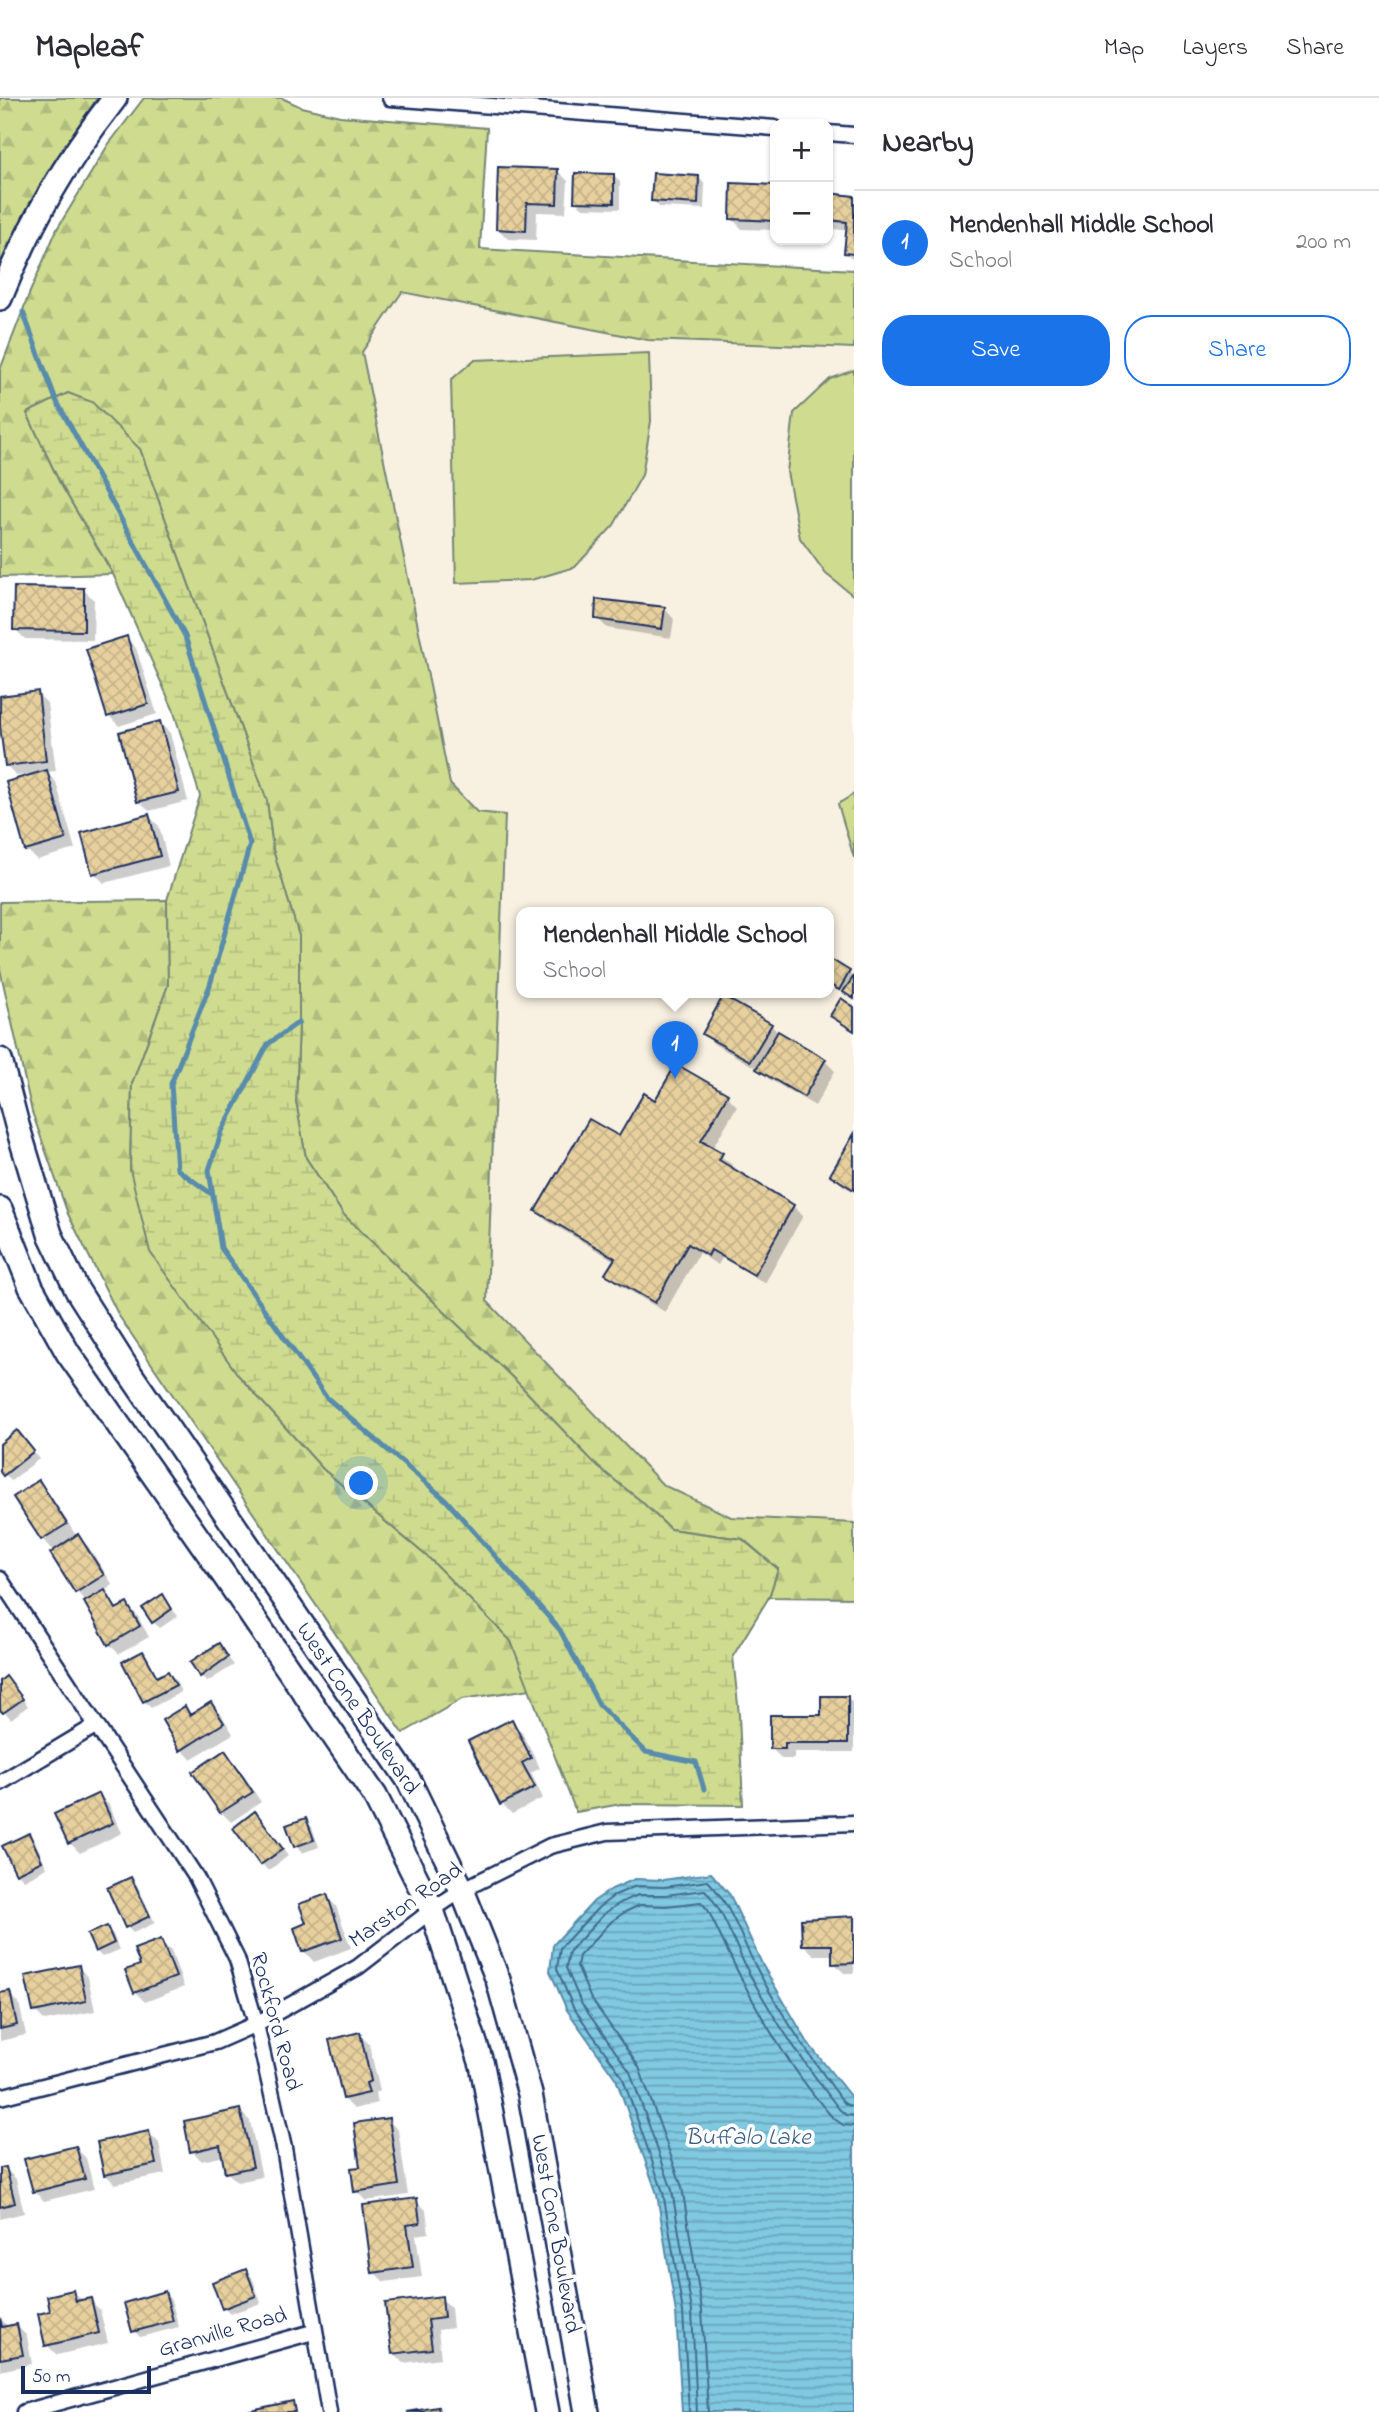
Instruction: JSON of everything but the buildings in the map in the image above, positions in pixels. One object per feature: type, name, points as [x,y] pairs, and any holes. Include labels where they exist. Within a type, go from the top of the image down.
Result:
[{"type":"main road","points":[[0,298],[21,245],[55,183],[115,98]]},
{"type":"main road","name":"West Cone Boulevard","points":[[0,1060],[50,1234],[77,1290],[131,1375],[408,1779],[462,1890],[498,1980],[530,2094],[587,2412]]},
{"type":"main road","name":"West Cone Boulevard","points":[[0,1209],[32,1287],[68,1353],[375,1796],[432,1910],[482,2065],[547,2412]]},
{"type":"street","points":[[390,98],[473,102],[770,128]]},
{"type":"street","points":[[833,133],[854,135]]},
{"type":"street","name":"Rockford Road","points":[[0,1579],[196,1877],[237,1959],[256,2024],[284,2148],[313,2332],[329,2412]]},
{"type":"street","points":[[0,1783],[95,1726]]},
{"type":"street","name":"Marston Road","points":[[0,2097],[215,2042],[256,2024],[358,1967],[462,1890],[550,1846],[607,1832],[854,1823]]},
{"type":"street","name":"Granville Road","points":[[24,2412],[313,2332]]},
{"type":"shaded area","points":[[402,292],[648,340],[854,348],[854,794],[838,804],[854,858],[854,1523],[731,1517],[663,1485],[487,1301],[505,815],[477,812],[450,785],[362,352]]},
{"type":"green space","points":[[0,98],[97,98],[34,197],[0,271]]},
{"type":"green space","points":[[144,98],[282,98],[301,107],[340,116],[487,128],[480,249],[854,270],[854,348],[648,340],[402,292],[362,352],[450,784],[477,812],[505,815],[487,1301],[663,1485],[731,1517],[854,1523],[854,1598],[769,1597],[778,1569],[743,1539],[670,1529],[641,1501],[598,1467],[518,1383],[343,1214],[306,1158],[296,1102],[299,937],[273,850],[267,801],[140,449],[68,393],[27,413],[59,481],[113,574],[0,577],[0,370],[57,229],[108,145]]},
{"type":"green space","points":[[649,353],[651,421],[642,475],[614,525],[575,567],[531,580],[456,583],[451,380],[474,360]]},
{"type":"green space","points":[[854,370],[854,596],[826,574],[800,538],[787,472],[794,413],[830,379]]},
{"type":"green space","points":[[68,393],[92,402],[140,449],[267,801],[273,850],[299,936],[296,1102],[306,1158],[343,1214],[518,1383],[598,1467],[641,1501],[670,1529],[742,1539],[778,1569],[769,1597],[733,1656],[743,1805],[621,1804],[576,1812],[511,1641],[430,1559],[323,1469],[239,1376],[150,1252],[130,1170],[132,1084],[168,985],[167,900],[200,796],[173,709],[113,574],[59,481],[27,413]]},
{"type":"green space","points":[[854,794],[854,858],[838,804]]},
{"type":"green space","points":[[167,900],[168,985],[132,1084],[130,1170],[239,1376],[323,1469],[430,1559],[511,1641],[531,1689],[462,1699],[403,1733],[119,1316],[68,1214],[32,1112],[0,969],[0,902]]},
{"type":"water","name":"Buffalo Lake","points":[[711,1873],[730,1895],[763,1966],[808,2043],[854,2101],[854,2412],[682,2412],[676,2313],[657,2194],[616,2079],[567,2010],[550,1971],[553,1945],[594,1901],[612,1889],[635,1879],[663,1880]]},
{"type":"waterway","points":[[23,312],[56,400],[185,636],[250,844],[210,985],[171,1084],[177,1169],[213,1195]]},
{"type":"waterway","points":[[299,1022],[268,1044],[222,1131],[209,1170],[221,1248],[326,1397],[446,1500],[560,1630],[599,1705],[646,1752],[696,1762],[704,1789]]},
{"type":"place","name":"Mendenhall Middle School","points":[[675,1079]]}]
